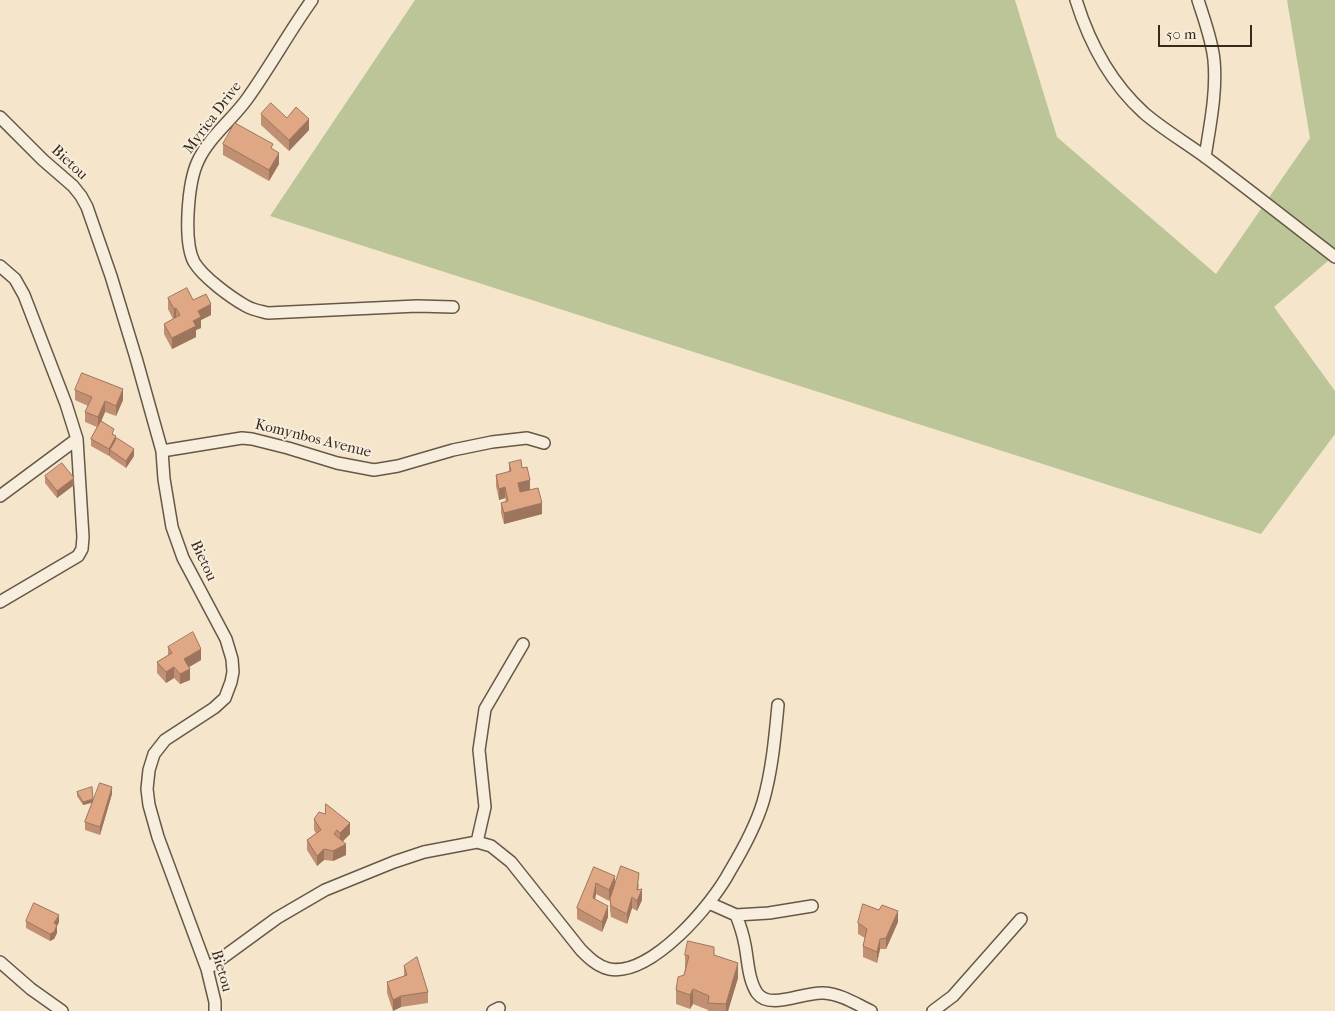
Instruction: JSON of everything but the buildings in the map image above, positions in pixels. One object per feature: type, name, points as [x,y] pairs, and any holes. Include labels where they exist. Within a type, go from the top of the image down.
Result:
[{"type":"street","name":"Myrica Drive","points":[[312,0],[247,99],[210,142],[199,159],[192,176],[189,198],[189,246],[194,260],[201,272],[233,297],[247,306],[268,313],[417,306],[452,307]]},
{"type":"street","points":[[1076,0],[1083,22],[1098,53],[1124,92],[1144,113],[1205,156],[1335,257]]},
{"type":"street","points":[[1198,0],[1214,58],[1215,78],[1213,107],[1205,156]]},
{"type":"street","name":"Bietou","points":[[0,116],[43,160],[73,186],[87,207],[111,276],[162,451],[164,479],[172,527],[183,558],[226,639],[232,659],[233,672],[225,698],[214,708],[165,740],[154,754],[149,770],[147,789],[149,805],[158,837],[207,969],[215,1002],[215,1011]]},
{"type":"street","points":[[0,266],[15,279],[24,295],[77,438],[82,517],[82,549],[78,556],[0,602]]},
{"type":"street","points":[[0,496],[77,438]]},
{"type":"street","name":"Komynbos Avenue","points":[[162,451],[242,438],[288,448],[346,466],[374,470],[398,466],[453,450],[492,442],[527,438],[544,443]]},
{"type":"street","points":[[477,842],[484,807],[479,750],[485,709],[523,644]]},
{"type":"street","points":[[207,969],[277,918],[325,890],[409,857],[460,844],[477,842],[491,846],[512,862],[581,950],[593,962],[610,969],[623,969],[649,960],[669,944],[709,903],[730,872],[762,803],[775,738],[778,705]]},
{"type":"street","points":[[709,903],[736,915],[769,913],[812,906]]},
{"type":"street","points":[[736,915],[745,943],[753,985],[762,1000],[769,1003],[777,1003],[812,993],[827,993],[846,998],[871,1011]]},
{"type":"street","points":[[933,1011],[952,996],[1021,918]]},
{"type":"street","points":[[0,962],[31,989],[62,1011]]},
{"type":"green space","points":[[415,0],[1015,0],[1057,137],[1216,274],[1310,138],[1287,0],[1335,0],[1335,255],[1274,307],[1335,391],[1335,434],[1261,534],[270,216]]}]
